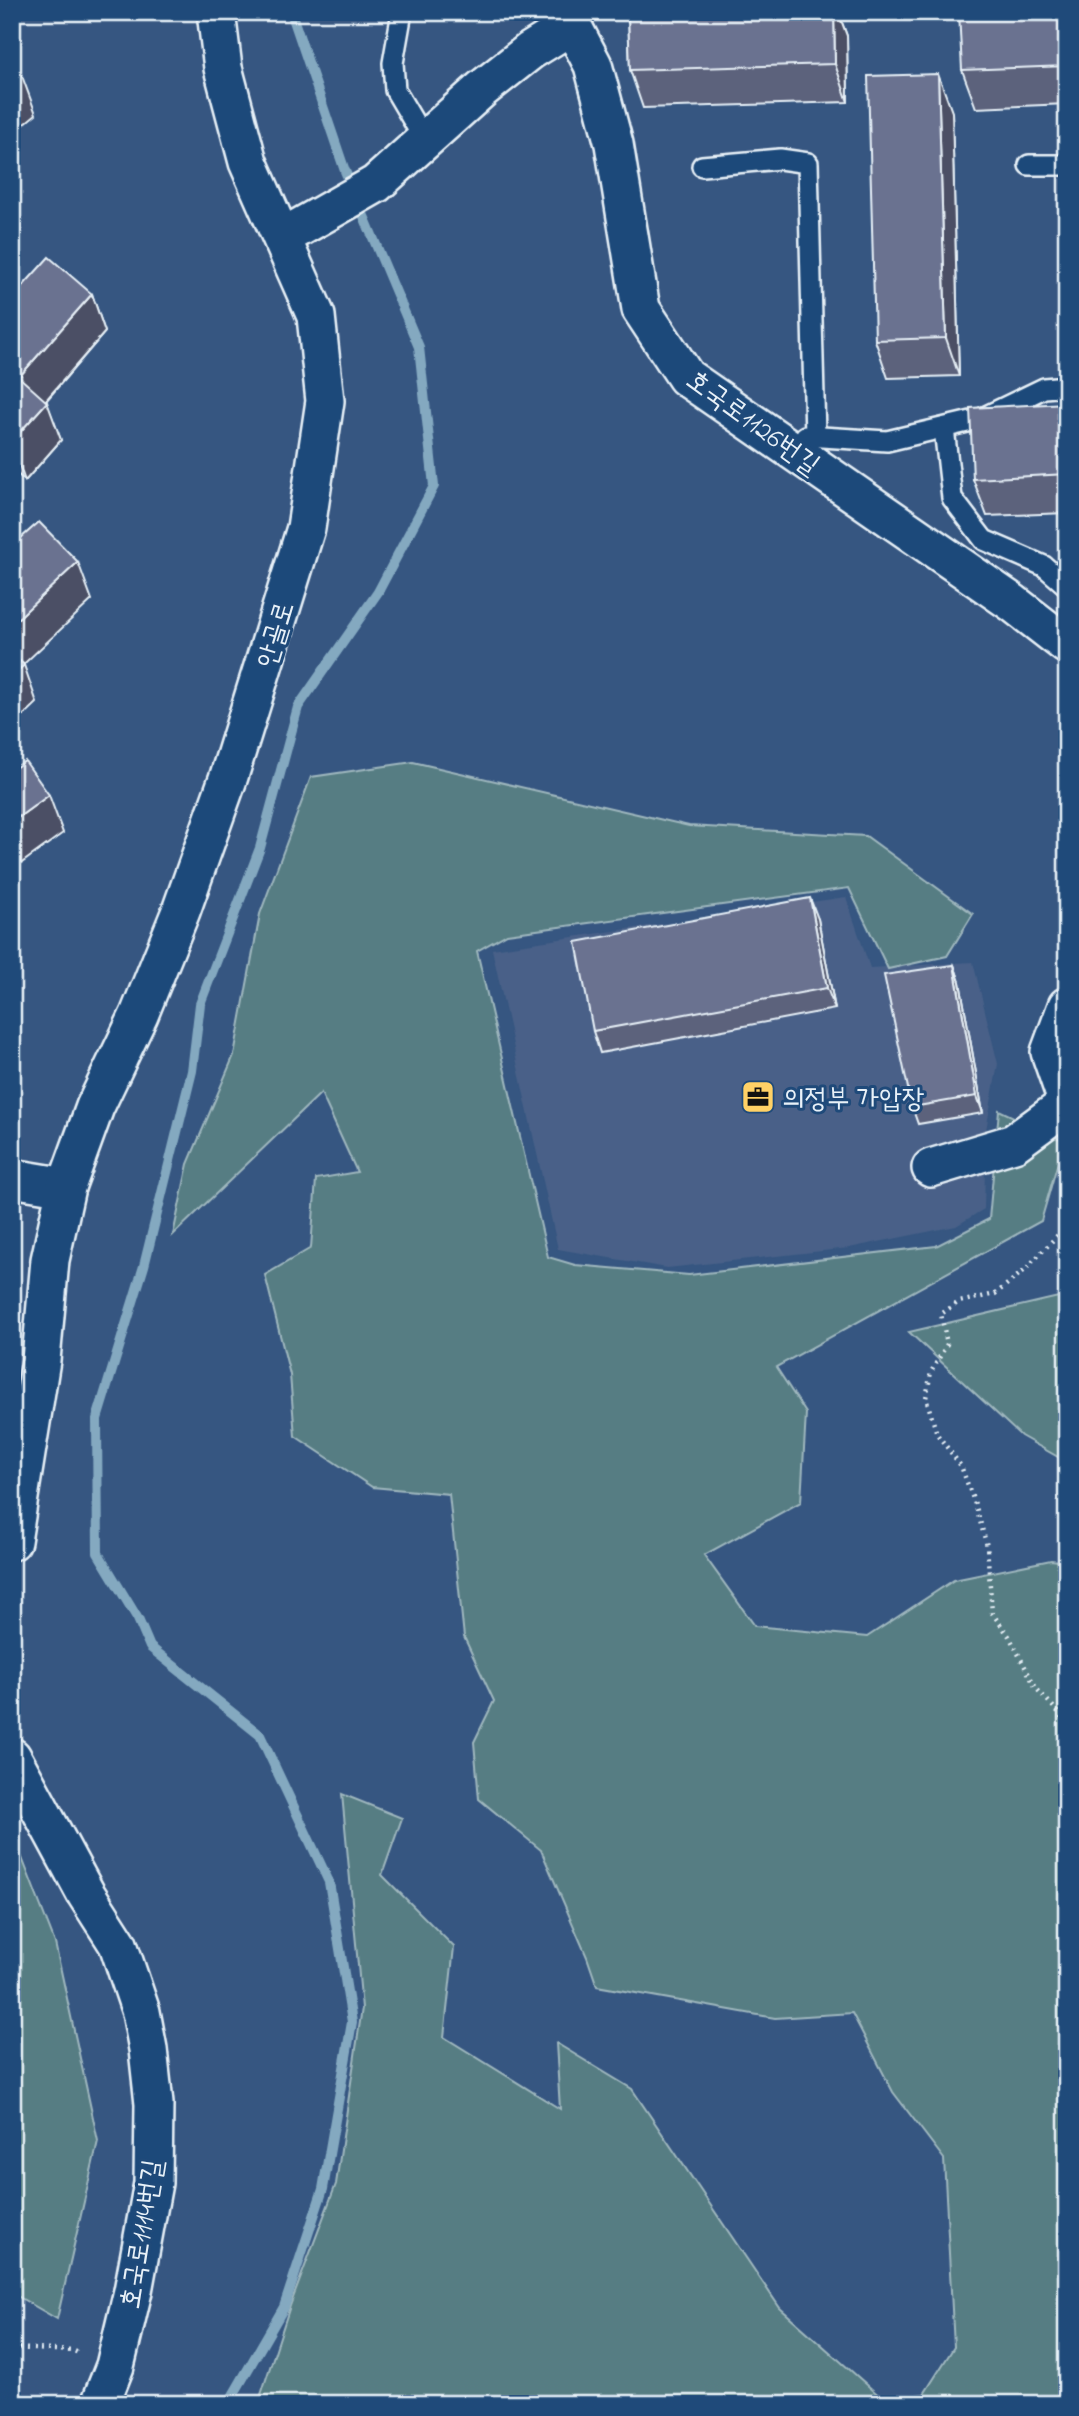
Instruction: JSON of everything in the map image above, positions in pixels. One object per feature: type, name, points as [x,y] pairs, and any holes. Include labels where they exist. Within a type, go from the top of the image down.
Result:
[{"type":"street","name":"안골로","points":[[66,1186],[96,1107],[139,1015],[181,911],[233,763],[306,528],[325,401],[316,316],[248,162],[223,68],[216,12]]},
{"type":"street","points":[[282,237],[376,184],[482,89],[570,19]]},
{"type":"street","name":"호국로1126번길","points":[[570,19],[593,65],[614,144],[641,309],[686,377],[1013,603],[1067,645]]},
{"type":"street","points":[[931,1168],[1014,1143],[1067,1102],[1050,1052],[1067,1006]]},
{"type":"street","points":[[12,1178],[66,1186],[50,1260],[41,1360],[12,1541]]},
{"type":"street","name":"호국로1114번길","points":[[12,1756],[86,1894],[118,1944],[141,2012],[148,2049],[153,2104],[153,2183],[116,2366],[100,2404]]},
{"type":"lane","points":[[402,12],[393,63],[395,90],[425,141]]},
{"type":"lane","points":[[702,166],[780,159],[808,163],[815,436]]},
{"type":"lane","points":[[1029,165],[1067,165]]},
{"type":"lane","points":[[767,433],[887,441],[980,419],[1044,388],[1067,386]]},
{"type":"lane","points":[[944,428],[952,498],[984,540],[1044,566],[1067,586]]},
{"type":"path","points":[[1067,1225],[1025,1270],[995,1294],[959,1302],[941,1314],[947,1344],[931,1372],[926,1398],[936,1434],[961,1466],[976,1507],[987,1546],[992,1613],[1009,1636],[1036,1688],[1058,1712],[1067,1729]]},
{"type":"path","points":[[12,2348],[74,2351],[116,2366]]},
{"type":"shaded area","name":"의정부 가압장","points":[[846,897],[870,968],[973,962],[998,1064],[986,1130],[984,1209],[956,1226],[849,1248],[667,1268],[558,1249],[492,949]]},
{"type":"green space","points":[[413,762],[689,826],[866,836],[973,914],[947,956],[888,969],[849,888],[507,934],[477,951],[548,1257],[575,1265],[689,1275],[936,1246],[989,1219],[999,1110],[1064,1141],[1041,1221],[776,1367],[806,1413],[801,1502],[704,1555],[755,1626],[867,1637],[954,1580],[1051,1560],[1067,1562],[1067,2404],[258,2404],[290,2306],[336,2184],[362,2008],[342,1794],[402,1818],[382,1875],[454,1947],[444,2037],[560,2109],[556,2043],[632,2089],[780,2308],[883,2399],[924,2394],[954,2347],[944,2159],[893,2092],[852,2013],[775,2018],[597,1986],[541,1850],[479,1799],[474,1742],[494,1701],[464,1637],[449,1494],[372,1487],[295,1436],[290,1375],[265,1275],[311,1248],[316,1179],[357,1172],[321,1093],[173,1235],[188,1164],[234,1055],[260,914],[311,777]]},
{"type":"green space","points":[[1067,1295],[1067,1462],[1021,1436],[909,1332]]},
{"type":"green space","points":[[12,1832],[55,1943],[98,2141],[57,2319],[12,2293]]},
{"type":"building","points":[[628,12],[834,12],[835,64],[630,70]]},
{"type":"building","points":[[959,12],[1067,12],[1067,66],[962,70]]},
{"type":"building","points":[[12,65],[22,76],[12,84]]},
{"type":"building","points":[[938,74],[946,338],[875,340],[868,76]]},
{"type":"building","points":[[49,257],[92,294],[19,377],[47,402],[12,441],[12,298]]},
{"type":"building","points":[[1067,403],[1067,474],[973,479],[970,408]]},
{"type":"building","points":[[39,522],[78,562],[12,624],[12,546]]},
{"type":"building","points":[[12,653],[24,665],[12,676]]},
{"type":"building","points":[[25,761],[49,795],[12,822],[12,770]]},
{"type":"building","points":[[810,898],[827,988],[593,1031],[576,942]]},
{"type":"building","points":[[954,965],[977,1096],[912,1107],[884,975]]},
{"type":"waterway","points":[[228,2404],[284,2307],[323,2189],[352,2022],[329,1882],[260,1735],[150,1647],[138,1619],[98,1553],[97,1419],[144,1266],[192,1071],[200,1004],[260,848],[298,707],[378,592],[434,486],[419,347],[345,171],[291,12]]},
{"type":"place","name":"의정부 가압장","points":[[758,1097]]}]
